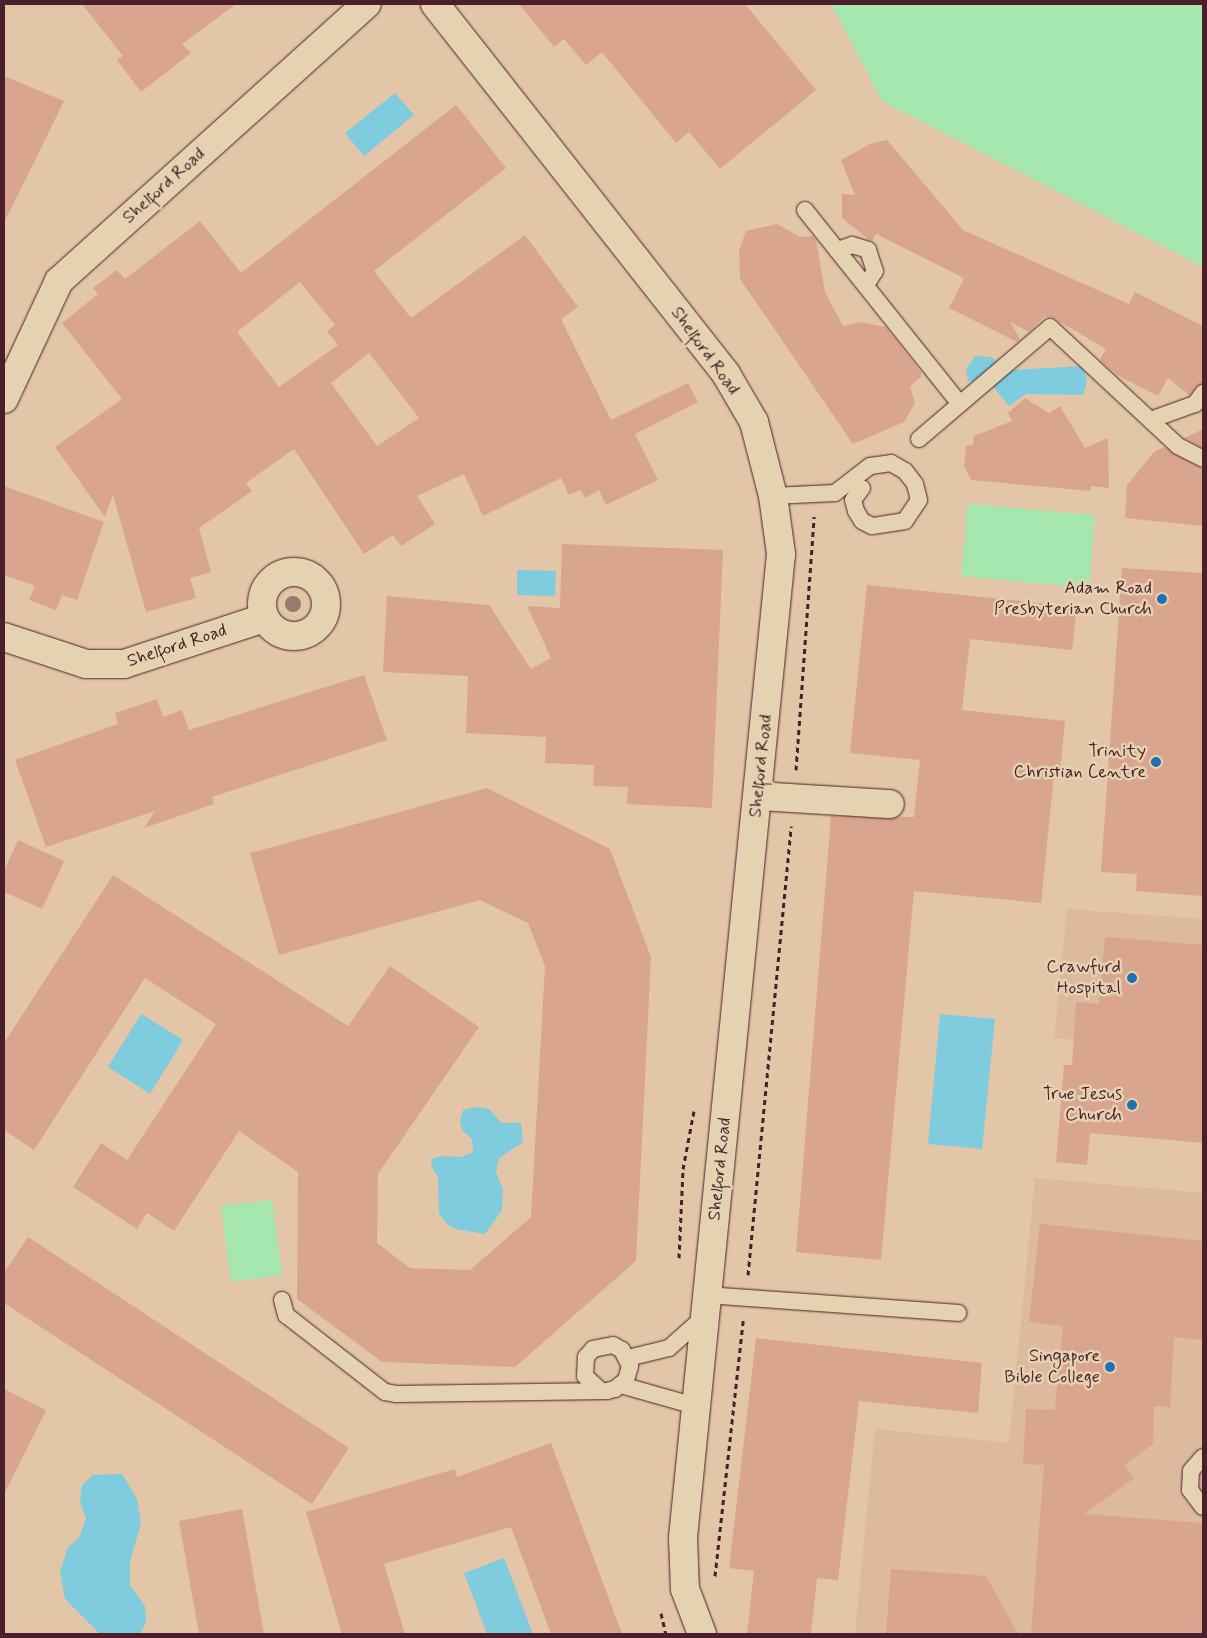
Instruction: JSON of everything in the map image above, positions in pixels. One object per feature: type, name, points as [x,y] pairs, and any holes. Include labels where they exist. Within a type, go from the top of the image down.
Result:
[{"type":"street","name":"Shelford Road","points":[[4,397],[59,281],[367,4]]},
{"type":"street","name":"Shelford Road","points":[[435,4],[726,374],[754,422],[773,496],[781,554],[683,1538],[690,1608],[702,1634]]},
{"type":"street","name":"Shelford Road","points":[[4,637],[86,664],[124,664],[264,618]]},
{"type":"street","points":[[758,796],[890,804]]},
{"type":"lane","points":[[805,210],[960,404]]},
{"type":"lane","points":[[837,250],[852,245],[868,250],[875,271],[866,285]]},
{"type":"lane","points":[[919,439],[1050,327],[1153,419],[1187,453],[1203,459]]},
{"type":"lane","points":[[1153,419],[1200,401]]},
{"type":"lane","points":[[773,496],[835,493],[870,466],[891,463],[905,471],[915,484],[919,500],[905,521],[872,526],[862,521],[856,511],[854,500],[862,488]]},
{"type":"lane","points":[[628,1358],[669,1348],[706,1306],[746,1298],[958,1312]]},
{"type":"lane","points":[[282,1300],[286,1314],[385,1392],[600,1390],[621,1385],[695,1406]]},
{"type":"lane","points":[[600,1390],[585,1376],[586,1357],[593,1349],[613,1346],[628,1358],[629,1373],[621,1385]]},
{"type":"lane","points":[[1203,1457],[1191,1471],[1190,1490],[1203,1507]]},
{"type":"path","points":[[690,1608],[710,1600],[716,1571],[746,1298],[794,798],[814,557],[814,493]]},
{"type":"shaded area","name":"Crawfurd Hospital","points":[[1067,909],[1203,919],[1203,1052],[1054,1038]]},
{"type":"shaded area","name":"Singapore Bible College","points":[[1035,1178],[1203,1193],[1203,1634],[855,1634],[875,1429],[1009,1443]]},
{"type":"green space","points":[[831,4],[1199,4],[1203,7],[1203,267],[882,101]]},
{"type":"green space","points":[[968,504],[1095,515],[1089,588],[961,576]]},
{"type":"green space","points":[[272,1200],[282,1275],[231,1282],[221,1206]]},
{"type":"water","points":[[395,93],[414,115],[364,156],[345,133]]},
{"type":"water","points":[[975,356],[991,357],[1010,370],[1083,366],[1087,382],[1083,395],[1026,394],[1009,406],[991,384],[968,381],[966,369]]},
{"type":"water","points":[[517,570],[556,571],[555,596],[517,595]]},
{"type":"water","points":[[141,1014],[183,1040],[150,1094],[108,1067]]},
{"type":"water","points":[[940,1014],[995,1019],[982,1149],[928,1144]]},
{"type":"water","points":[[476,1107],[489,1109],[502,1123],[521,1123],[523,1142],[499,1158],[496,1172],[503,1190],[502,1210],[485,1234],[455,1229],[447,1224],[439,1213],[438,1177],[431,1166],[432,1159],[440,1156],[461,1157],[473,1152],[472,1139],[462,1130],[460,1121],[463,1110]]},
{"type":"water","points":[[122,1474],[137,1499],[141,1524],[130,1561],[130,1585],[145,1606],[146,1623],[140,1634],[100,1634],[65,1599],[60,1572],[68,1547],[79,1538],[86,1519],[80,1502],[82,1485],[93,1475]]},
{"type":"water","points":[[504,1558],[533,1634],[487,1634],[464,1573]]},
{"type":"building","points":[[82,4],[236,4],[182,44],[191,53],[141,92],[117,60],[123,56]]},
{"type":"building","points":[[519,4],[745,4],[816,90],[720,169],[689,132],[676,143],[602,52],[586,65],[564,39],[554,47]]},
{"type":"building","points":[[4,76],[64,101],[4,223]]},
{"type":"building","points":[[456,105],[506,168],[374,271],[411,318],[525,235],[578,307],[561,319],[611,420],[688,383],[698,402],[635,434],[658,480],[606,505],[599,490],[585,498],[580,490],[569,495],[561,478],[483,516],[464,474],[417,496],[435,524],[401,546],[393,535],[364,554],[294,449],[246,483],[252,491],[199,528],[211,572],[190,578],[196,598],[146,612],[113,495],[105,517],[55,447],[122,399],[62,323],[98,294],[93,288],[117,270],[125,279],[200,221],[241,273]],"holes":[[[300,282],[335,325],[327,331],[338,345],[279,387],[237,332]],[[369,353],[419,418],[377,446],[331,383]]]},
{"type":"building","points":[[887,140],[963,230],[1129,304],[1135,292],[1203,326],[1203,383],[1189,395],[1168,378],[1158,396],[1117,375],[1100,360],[1106,349],[1053,318],[1044,317],[1029,332],[1010,322],[1020,339],[1017,342],[949,308],[964,278],[876,234],[872,241],[842,218],[842,194],[855,195],[841,160],[870,144]]},
{"type":"building","points":[[777,224],[800,237],[813,236],[816,240],[825,292],[843,326],[859,322],[886,327],[921,372],[921,377],[910,386],[915,403],[904,422],[853,444],[740,279],[739,251],[746,231]]},
{"type":"building","points":[[1025,398],[1049,413],[1060,406],[1085,448],[1108,438],[1109,488],[1091,486],[1091,491],[971,480],[964,466],[966,446],[973,445],[974,436],[1012,421],[1008,413]]},
{"type":"building","points":[[1203,429],[1203,448],[1184,438]]},
{"type":"building","points":[[1164,447],[1203,469],[1203,526],[1125,518],[1127,485],[1154,452]]},
{"type":"building","points":[[4,486],[104,522],[77,600],[62,595],[56,610],[29,600],[35,586],[4,575]]},
{"type":"building","points":[[562,544],[723,550],[712,808],[627,804],[628,787],[593,786],[594,765],[545,763],[546,737],[466,733],[468,676],[383,672],[387,596],[489,605],[531,669],[551,658],[527,606],[560,608]]},
{"type":"building","name":"Trinity Christian Centre","points":[[1122,568],[1203,573],[1203,896],[1136,891],[1137,874],[1101,872]]},
{"type":"building","points":[[867,585],[1077,607],[1072,650],[970,639],[962,710],[1065,721],[1060,775],[1054,774],[1041,903],[914,891],[881,1260],[796,1252],[831,816],[914,817],[920,760],[850,753]]},
{"type":"building","points":[[364,675],[387,740],[212,797],[214,804],[144,828],[155,811],[46,847],[15,760],[118,724],[115,713],[157,699],[163,717],[182,710],[189,730]]},
{"type":"building","points":[[487,788],[610,849],[651,957],[636,1261],[515,1367],[382,1362],[297,1299],[298,1172],[239,1131],[174,1231],[147,1213],[137,1229],[73,1187],[101,1143],[127,1160],[216,1024],[145,978],[34,1150],[4,1130],[4,1043],[113,875],[348,1026],[390,966],[479,1027],[378,1174],[377,1243],[410,1268],[470,1270],[531,1217],[545,966],[528,923],[480,900],[279,955],[250,853]]},
{"type":"building","points":[[18,840],[64,861],[42,909],[4,892],[4,871]]},
{"type":"building","points":[[1105,937],[1203,945],[1203,1143],[1090,1133],[1087,1165],[1056,1162],[1064,1065],[1072,1065],[1076,1002],[1099,1004]]},
{"type":"building","points":[[1040,1224],[1203,1241],[1203,1340],[1174,1337],[1170,1407],[1154,1406],[1153,1444],[1124,1465],[1134,1478],[1084,1514],[1203,1523],[1203,1634],[1031,1634],[1044,1465],[1023,1464],[1026,1409],[1055,1410],[1063,1326],[1029,1322]]},
{"type":"building","points":[[28,1237],[349,1448],[312,1504],[4,1303],[4,1273]]},
{"type":"building","points":[[756,1338],[982,1363],[978,1413],[859,1401],[838,1580],[817,1578],[811,1634],[747,1634],[754,1571],[729,1568]]},
{"type":"building","points":[[4,1389],[46,1410],[4,1494]]},
{"type":"building","points":[[551,1443],[622,1634],[551,1634],[511,1527],[384,1564],[405,1634],[342,1634],[306,1512],[455,1469],[457,1477]]},
{"type":"building","points":[[242,1509],[264,1634],[199,1634],[179,1521]]},
{"type":"building","points":[[891,1569],[986,1576],[1018,1634],[886,1634]]},
{"type":"place","name":"Adam Road Presbyterian Church","points":[[1162,599]]},
{"type":"place","name":"Trinity Christian Centre","points":[[1156,762]]},
{"type":"place","name":"Crawfurd Hospital","points":[[1132,978]]},
{"type":"place","name":"True Jesus Church","points":[[1132,1105]]},
{"type":"place","name":"Singapore Bible College","points":[[1110,1367]]}]
